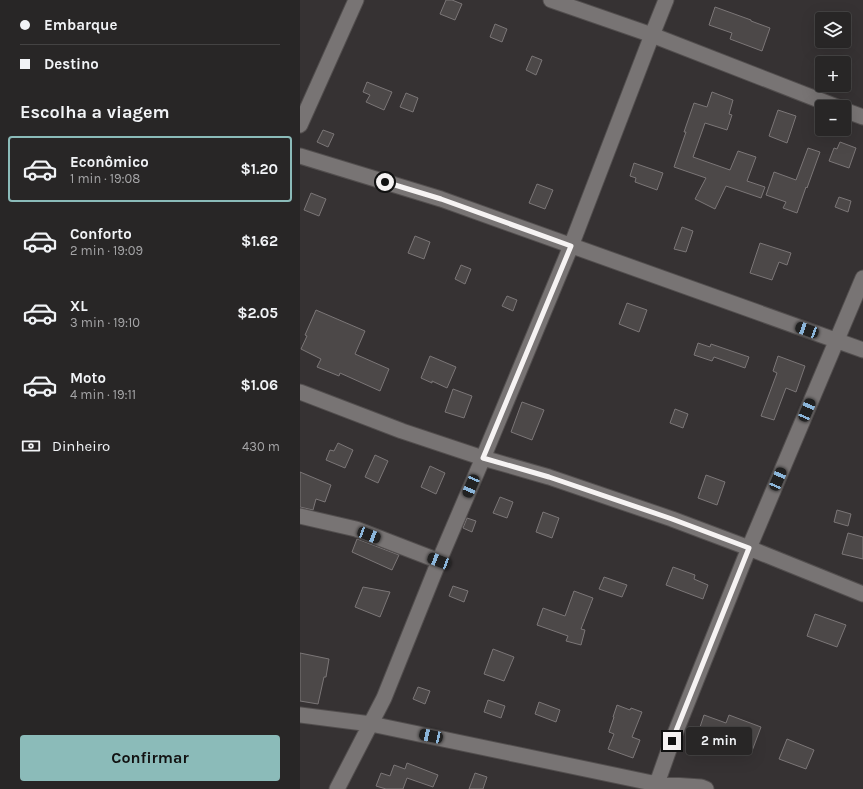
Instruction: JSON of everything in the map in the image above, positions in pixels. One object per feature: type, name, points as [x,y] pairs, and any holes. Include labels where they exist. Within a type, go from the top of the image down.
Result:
[{"type":"street","points":[[300,125],[356,0]]},
{"type":"street","points":[[552,0],[652,35],[819,100]]},
{"type":"street","points":[[337,789],[384,698],[439,561],[571,246],[666,0]]},
{"type":"street","points":[[851,113],[863,117]]},
{"type":"street","points":[[300,156],[441,199],[863,350]]},
{"type":"street","points":[[656,786],[672,741],[749,548],[863,278]]},
{"type":"street","points":[[300,392],[402,431],[483,458],[549,477],[672,519],[863,594]]},
{"type":"street","points":[[300,516],[356,530],[439,561]]},
{"type":"street","points":[[300,715],[371,724],[656,786],[706,789]]},
{"type":"building","points":[[446,0],[452,0],[462,4],[455,20],[440,14]]},
{"type":"building","points":[[715,7],[770,28],[762,51],[730,39],[732,33],[709,25]]},
{"type":"building","points":[[495,24],[507,29],[502,42],[490,37]]},
{"type":"building","points":[[532,56],[542,60],[536,75],[526,70]]},
{"type":"building","points":[[367,82],[392,92],[384,110],[366,102],[370,95],[363,92]]},
{"type":"building","points":[[712,92],[733,100],[729,114],[732,115],[727,130],[705,123],[693,157],[730,170],[738,151],[756,157],[747,181],[765,187],[761,198],[726,186],[715,209],[695,199],[706,178],[674,167],[694,103],[707,107]]},
{"type":"building","points":[[406,93],[418,98],[413,112],[400,107]]},
{"type":"building","points":[[778,110],[796,116],[787,143],[769,136]]},
{"type":"building","points":[[323,130],[334,134],[328,147],[317,142]]},
{"type":"building","points":[[840,142],[856,148],[849,168],[829,161],[834,148],[837,149]]},
{"type":"building","points":[[808,148],[820,152],[797,213],[783,208],[786,202],[766,195],[774,172],[796,180]]},
{"type":"building","points":[[634,163],[663,173],[657,190],[635,182],[636,178],[630,176]]},
{"type":"building","points":[[537,184],[553,190],[545,209],[529,203]]},
{"type":"building","points":[[311,193],[326,199],[319,216],[304,210]]},
{"type":"building","points":[[839,197],[851,201],[848,212],[835,207]]},
{"type":"building","points":[[682,227],[693,231],[686,252],[674,249]]},
{"type":"building","points":[[415,236],[430,242],[424,259],[408,253]]},
{"type":"building","points":[[760,243],[791,253],[787,265],[779,262],[772,280],[750,273]]},
{"type":"building","points":[[461,265],[471,269],[465,284],[455,279]]},
{"type":"building","points":[[507,296],[517,300],[513,311],[502,306]]},
{"type":"building","points":[[627,303],[647,310],[639,332],[619,324]]},
{"type":"building","points":[[316,310],[365,331],[355,354],[389,369],[380,391],[340,373],[339,376],[317,367],[321,359],[301,349],[307,336],[305,335]]},
{"type":"building","points":[[698,343],[710,347],[711,344],[749,357],[745,368],[714,357],[712,361],[694,355]]},
{"type":"building","points":[[430,356],[456,367],[447,388],[421,378]]},
{"type":"building","points":[[778,356],[805,366],[796,392],[786,388],[774,420],[761,416],[777,373],[773,371]]},
{"type":"building","points":[[453,389],[472,396],[464,418],[445,412]]},
{"type":"building","points":[[522,402],[544,410],[532,440],[511,432]]},
{"type":"building","points":[[675,409],[688,414],[683,428],[670,423]]},
{"type":"building","points":[[338,443],[353,450],[345,468],[326,460],[330,450],[334,451]]},
{"type":"building","points":[[375,455],[388,461],[378,483],[365,477]]},
{"type":"building","points":[[430,466],[445,473],[436,494],[421,487]]},
{"type":"building","points":[[300,472],[331,485],[325,502],[316,499],[313,510],[300,507]]},
{"type":"building","points":[[706,475],[725,482],[717,505],[698,498]]},
{"type":"building","points":[[500,497],[513,502],[507,518],[493,513]]},
{"type":"building","points":[[837,510],[851,514],[848,526],[834,522]]},
{"type":"building","points":[[543,512],[559,518],[552,538],[536,532]]},
{"type":"building","points":[[467,518],[476,521],[472,532],[463,528]]},
{"type":"building","points":[[848,533],[863,537],[863,559],[842,554]]},
{"type":"building","points":[[357,539],[399,555],[392,570],[352,552]]},
{"type":"building","points":[[673,567],[695,575],[694,579],[708,585],[703,599],[666,585]]},
{"type":"building","points":[[604,577],[627,585],[622,597],[599,589]]},
{"type":"building","points":[[453,586],[468,591],[464,602],[449,596]]},
{"type":"building","points":[[363,587],[390,592],[380,617],[355,607]]},
{"type":"building","points":[[574,591],[593,598],[581,629],[585,630],[581,645],[566,641],[568,636],[537,625],[543,608],[565,616]]},
{"type":"building","points":[[815,614],[846,625],[837,647],[807,636]]},
{"type":"building","points":[[493,649],[514,657],[504,681],[484,674]]},
{"type":"building","points":[[300,653],[329,659],[326,677],[324,677],[318,704],[300,701]]},
{"type":"building","points":[[418,687],[430,691],[425,704],[413,699]]},
{"type":"building","points":[[488,700],[505,706],[501,718],[484,712]]},
{"type":"building","points":[[539,702],[560,710],[556,722],[535,714]]},
{"type":"building","points":[[617,705],[630,710],[631,708],[642,712],[632,737],[640,740],[633,758],[608,749],[614,734],[609,732]]},
{"type":"building","points":[[704,715],[726,723],[729,715],[761,727],[752,751],[715,737],[715,740],[698,733]]},
{"type":"building","points":[[787,739],[814,750],[806,769],[779,759]]},
{"type":"building","points":[[407,763],[438,775],[433,787],[407,778],[403,789],[386,789],[376,786],[381,773],[390,776],[394,765],[405,769]]},
{"type":"building","points":[[475,773],[487,777],[483,789],[469,789]]},
{"type":"route","points":[[385,182],[441,199],[571,246],[483,458],[549,477],[672,519],[749,548],[672,741]]}]
